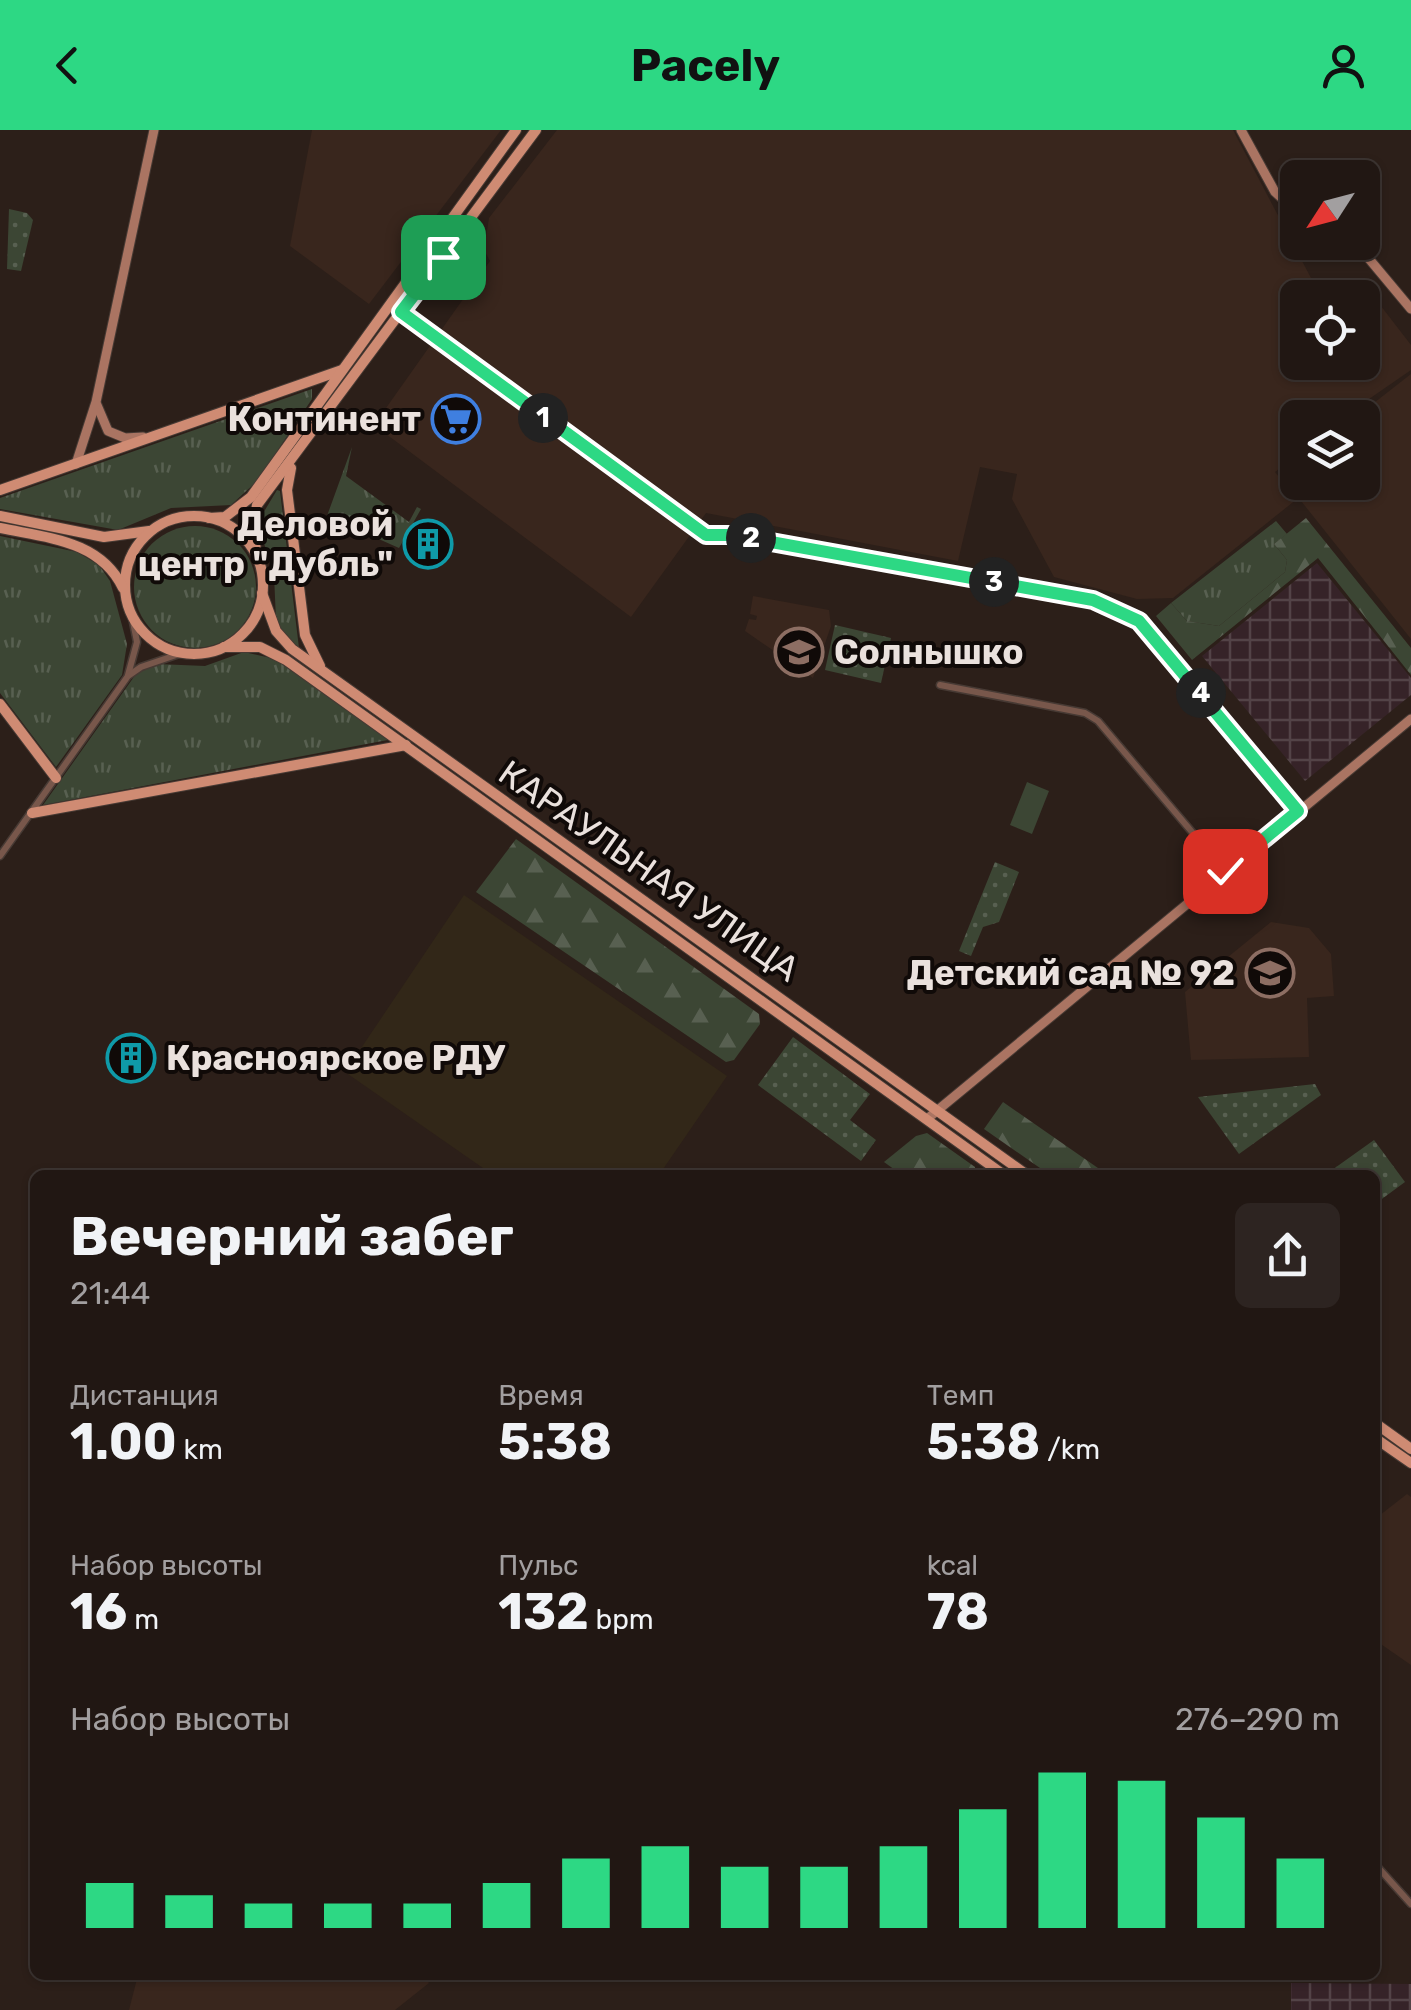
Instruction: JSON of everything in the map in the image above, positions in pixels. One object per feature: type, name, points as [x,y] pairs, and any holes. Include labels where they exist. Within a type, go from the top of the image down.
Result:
[{"type":"main road","points":[[0,516],[104,537],[138,535],[190,516],[225,517],[251,497],[516,130]]},
{"type":"main road","points":[[0,528],[73,544],[100,556],[125,591],[132,616],[152,640],[182,653],[224,647],[250,625],[262,593],[253,528],[258,505],[536,130]]},
{"type":"main road","points":[[0,490],[343,370]]},
{"type":"main road","points":[[292,462],[287,490],[305,634],[313,657],[331,676]]},
{"type":"main road","points":[[210,518],[238,532],[257,558]]},
{"type":"main road","points":[[125,591],[132,556],[154,528]]},
{"type":"main road","name":"КАРАУЛЬНАЯ УЛИЦА","points":[[262,593],[282,640],[932,1114],[998,1170]]},
{"type":"main road","name":"КАРАУЛЬНАЯ УЛИЦА","points":[[224,647],[274,652],[932,1114],[1020,1170]]},
{"type":"main road","points":[[0,704],[56,778]]},
{"type":"main road","points":[[32,813],[406,744]]},
{"type":"main road","points":[[1380,1428],[1410,1456]]},
{"type":"main road","points":[[1380,1441],[1410,1456]]},
{"type":"street","points":[[76,464],[96,402],[154,130]]},
{"type":"street","points":[[1241,130],[1280,197]]},
{"type":"street","points":[[1370,260],[1411,309]]},
{"type":"street","points":[[401,312],[706,535],[747,537],[1116,608],[1139,621],[1298,811]]},
{"type":"street","points":[[96,402],[103,422],[116,435],[133,438],[164,432]]},
{"type":"street","points":[[128,676],[137,642],[132,616]]},
{"type":"street","points":[[0,856],[128,676],[140,667],[182,653]]},
{"type":"street","points":[[940,685],[1085,713],[1098,721],[1225,871]]},
{"type":"street","points":[[932,1114],[1411,719]]},
{"type":"street","points":[[1380,1870],[1411,1904]]},
{"type":"shaded area","points":[[312,130],[501,130],[369,304],[290,246]]},
{"type":"shaded area","points":[[557,130],[1233,130],[1280,219],[1280,260],[1302,260],[1312,280],[1280,280],[1280,380],[1380,380],[1380,305],[1411,345],[1411,370],[1368,400],[1280,400],[1280,468],[1275,472],[1280,478],[1280,500],[1296,500],[1173,598],[1137,599],[1054,577],[1012,499],[1017,474],[980,467],[958,561],[706,513],[631,617],[374,425],[490,261],[484,250],[489,218]]},
{"type":"shaded area","points":[[1411,374],[1411,639],[1300,500],[1380,500],[1378,400]]},
{"type":"shaded area","points":[[1317,563],[1411,678],[1411,695],[1305,781],[1202,656]]},
{"type":"shaded area","name":"Солнышко","points":[[753,596],[829,610],[831,626],[813,678],[745,631],[749,619],[756,620],[757,616],[750,614]]},
{"type":"shaded area","points":[[464,895],[727,1076],[662,1170],[486,1170],[345,1072]]},
{"type":"shaded area","name":"Детский сад № 92","points":[[1271,922],[1309,928],[1331,954],[1334,996],[1307,998],[1309,1057],[1191,1060],[1185,992]]},
{"type":"shaded area","points":[[1407,1494],[1411,1497],[1411,1665],[1380,1643],[1380,1515]]},
{"type":"shaded area","points":[[137,1980],[429,1983],[395,2010],[129,2010]]},
{"type":"shaded area","points":[[1291,1983],[1411,1984],[1411,2010],[1291,2010]]},
{"type":"green space","points":[[9,209],[27,213],[33,220],[21,271],[7,269]]},
{"type":"green space","points":[[312,389],[312,399],[257,481],[231,505],[171,508],[118,530],[0,509],[0,498]]},
{"type":"green space","points":[[352,447],[346,476],[409,522],[417,507],[421,509],[399,548],[327,516]]},
{"type":"green space","points":[[277,490],[299,648],[289,641],[276,620],[274,574],[259,520]]},
{"type":"green space","points":[[1306,518],[1411,648],[1411,675],[1318,558],[1192,660],[1156,616],[1171,603],[1187,621],[1219,626],[1285,572],[1287,560],[1274,544]]},
{"type":"green space","points":[[1276,521],[1287,534],[1274,544],[1287,560],[1285,572],[1219,626],[1187,621],[1171,603]]},
{"type":"green space","points":[[195,526],[218,531],[238,544],[251,564],[256,587],[251,610],[238,630],[218,643],[195,648],[172,643],[152,630],[139,610],[134,587],[139,564],[152,544],[172,531]]},
{"type":"green space","points":[[0,536],[77,552],[99,565],[110,581],[127,644],[122,675],[56,767],[0,693]]},
{"type":"green space","points":[[835,625],[891,638],[881,683],[825,670]]},
{"type":"green space","points":[[244,652],[280,660],[393,739],[43,805],[136,674],[157,664],[205,666]]},
{"type":"green space","points":[[1027,782],[1049,791],[1032,834],[1010,825]]},
{"type":"green space","points":[[516,839],[759,1014],[760,1024],[734,1060],[726,1062],[476,892]]},
{"type":"green space","points":[[995,862],[1019,872],[999,922],[983,927],[971,956],[959,951]]},
{"type":"green space","points":[[793,1037],[870,1094],[850,1120],[876,1140],[861,1161],[758,1085]]},
{"type":"green space","points":[[1315,1084],[1321,1095],[1239,1154],[1198,1097]]},
{"type":"green space","points":[[1003,1102],[1101,1170],[1043,1170],[984,1129]]},
{"type":"green space","points":[[927,1133],[975,1170],[895,1170],[884,1162],[916,1136]]},
{"type":"green space","points":[[1374,1140],[1405,1182],[1380,1200],[1380,1170],[1332,1170]]},
{"type":"place","name":"Континент","points":[[456,419]]},
{"type":"place","name":"Деловой центр \"Дубль\"","points":[[428,544]]},
{"type":"place","name":"Солнышко","points":[[799,652]]},
{"type":"place","name":"Детский сад № 92","points":[[1270,973]]},
{"type":"place","name":"Красноярское РДУ","points":[[131,1058]]},
{"type":"route","points":[[443,257],[401,312],[706,535],[717,532],[1093,600],[1139,621],[1298,811],[1225,871]]}]
